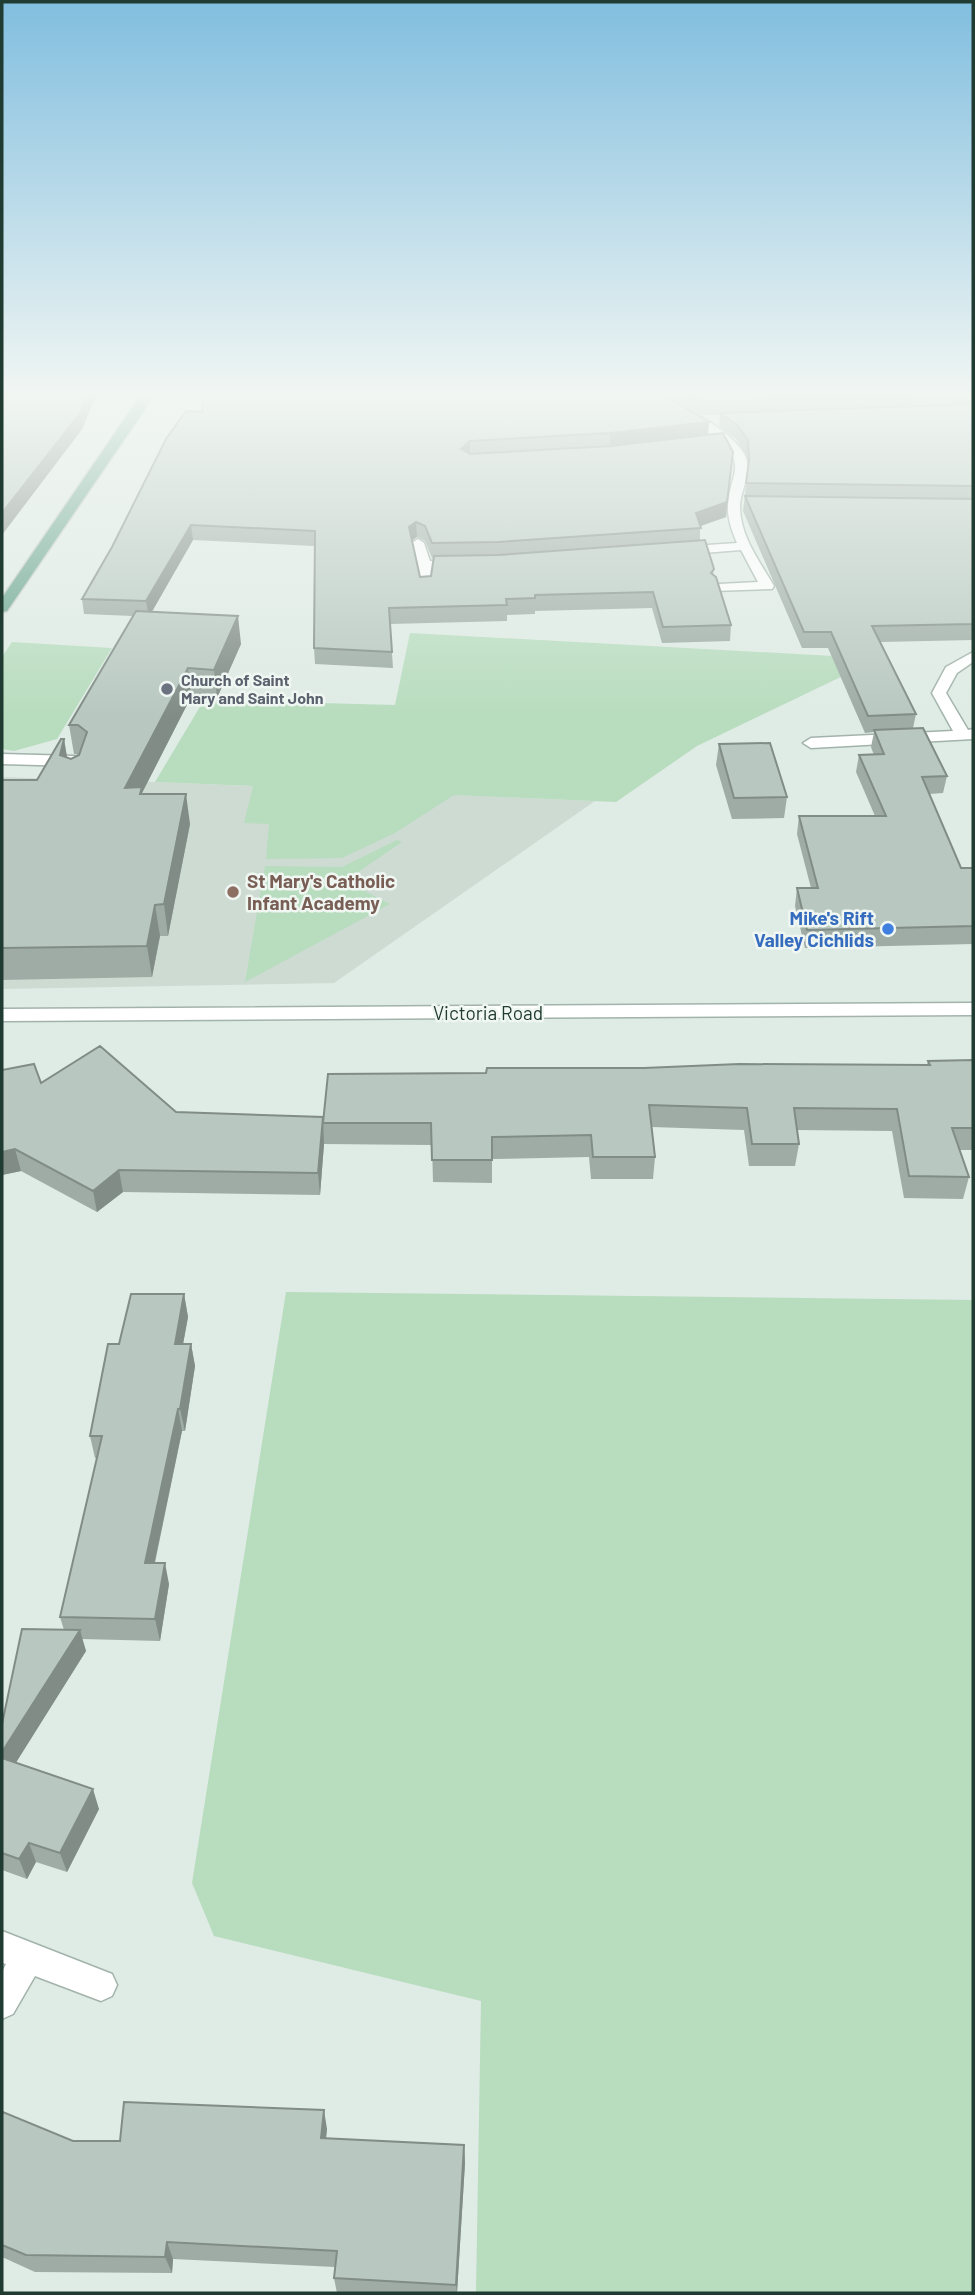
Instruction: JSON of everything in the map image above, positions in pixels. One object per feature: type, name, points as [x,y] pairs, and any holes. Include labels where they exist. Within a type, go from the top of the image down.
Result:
[{"type":"main road","points":[[4,602],[74,502]]},
{"type":"street","points":[[719,588],[767,586],[734,516],[733,504],[750,505]]},
{"type":"street","points":[[418,543],[425,565],[425,587]]},
{"type":"street","points":[[669,551],[746,545]]},
{"type":"street","points":[[425,565],[474,565]]},
{"type":"street","points":[[968,734],[939,693],[944,678],[956,665],[973,656]]},
{"type":"street","points":[[811,743],[968,734]]},
{"type":"street","points":[[2,759],[82,762],[78,776]]},
{"type":"street","name":"Victoria Road","points":[[2,1015],[973,1009]]},
{"type":"street","points":[[2,2003],[15,1952],[101,1985]]},
{"type":"shaded area","name":"St Mary's Catholic Infant Academy","points":[[2,777],[595,801],[334,983],[2,989]]},
{"type":"green space","points":[[410,633],[834,656],[870,663],[697,746],[616,802],[454,795],[395,833],[342,858],[266,859],[269,824],[244,823],[253,786],[155,782],[204,700],[395,705]]},
{"type":"green space","points":[[12,642],[112,648],[57,739],[14,751],[2,749],[2,657]]},
{"type":"green space","points":[[397,840],[402,842],[345,881],[390,904],[245,982],[265,866],[342,867]]},
{"type":"green space","points":[[286,1292],[973,1300],[973,2293],[476,2293],[481,2001],[214,1936],[192,1883]]},
{"type":"building","points":[[2,502],[11,502],[2,513]]},
{"type":"building","points":[[134,502],[727,502],[696,513],[701,528],[498,542],[432,543],[425,526],[416,522],[409,527],[420,577],[431,576],[434,556],[498,555],[705,540],[714,569],[711,573],[716,577],[731,625],[663,627],[653,592],[535,595],[535,598],[506,599],[507,605],[389,608],[392,652],[314,648],[315,531],[191,525],[146,601],[82,599]]},
{"type":"building","points":[[748,502],[973,502],[973,624],[872,626],[916,714],[868,716],[831,632],[804,632]]},
{"type":"building","points":[[136,611],[238,616],[214,670],[188,668],[125,788],[142,787],[140,794],[186,794],[164,904],[155,905],[147,946],[2,948],[2,780],[37,780],[61,739],[64,739],[60,755],[71,759],[79,755],[87,732],[78,725],[69,725]]},
{"type":"building","points":[[923,728],[947,776],[922,777],[961,868],[973,868],[973,926],[807,930],[797,888],[818,888],[799,816],[886,816],[859,755],[884,754],[874,730]]},
{"type":"building","points":[[770,743],[787,797],[734,798],[719,744]]},
{"type":"building","points":[[100,1046],[176,1112],[323,1117],[318,1173],[119,1170],[93,1191],[15,1149],[2,1152],[2,1070],[34,1064],[41,1083]]},
{"type":"building","points":[[973,1060],[973,1128],[952,1128],[969,1177],[909,1176],[897,1109],[794,1108],[799,1144],[752,1144],[747,1108],[649,1105],[655,1157],[593,1157],[591,1135],[492,1137],[492,1160],[432,1160],[431,1123],[323,1123],[328,1074],[486,1073],[487,1068],[644,1068],[739,1064],[930,1065],[928,1061]]},
{"type":"building","points":[[131,1294],[184,1294],[175,1344],[191,1344],[180,1409],[145,1563],[165,1563],[155,1619],[60,1617],[102,1436],[90,1436],[108,1344],[119,1344]]},
{"type":"building","points":[[22,1629],[80,1630],[2,1752],[2,1724]]},
{"type":"building","points":[[2,1758],[93,1789],[60,1853],[29,1843],[19,1859],[2,1853]]},
{"type":"building","points":[[124,2102],[324,2110],[321,2138],[464,2145],[456,2285],[334,2278],[337,2251],[167,2242],[165,2257],[26,2255],[2,2245],[3,2112],[73,2141],[120,2141]]},
{"type":"place","name":"Church of Saint Mary and Saint John","points":[[167,689]]},
{"type":"place","name":"St Mary's Catholic Infant Academy","points":[[233,892]]},
{"type":"place","name":"Mike's Rift Valley Cichlids","points":[[888,929]]}]
